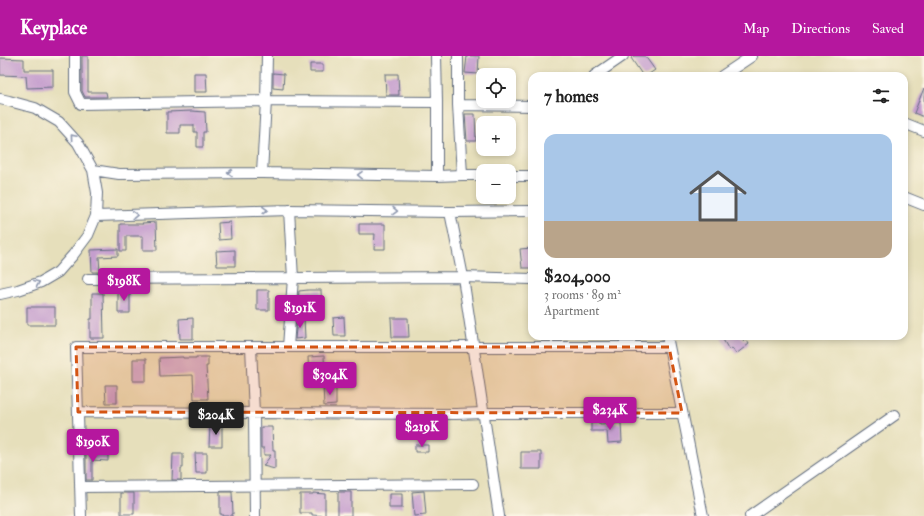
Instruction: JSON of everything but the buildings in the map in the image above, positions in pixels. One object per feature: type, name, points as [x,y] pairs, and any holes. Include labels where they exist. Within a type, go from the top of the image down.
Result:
[{"type":"street","points":[[75,56],[75,92],[81,104],[266,101],[437,102]]},
{"type":"street","points":[[262,173],[267,56]]},
{"type":"street","points":[[436,56],[437,176]]},
{"type":"street","points":[[458,56],[458,105],[462,175]]},
{"type":"street","points":[[600,72],[623,56]]},
{"type":"street","points":[[728,72],[752,56]]},
{"type":"street","points":[[0,100],[9,100],[36,108],[59,122],[78,143],[93,170],[97,193],[96,216],[88,235],[58,272],[41,282],[18,290],[0,294]]},
{"type":"street","points":[[458,105],[528,106]]},
{"type":"street","points":[[908,125],[924,131]]},
{"type":"street","points":[[93,170],[120,174],[262,173],[437,176],[476,175]]},
{"type":"street","points":[[516,176],[528,176]]},
{"type":"street","points":[[908,199],[924,205]]},
{"type":"street","points":[[96,216],[289,210],[450,212],[528,211]]},
{"type":"street","points":[[288,347],[293,278],[289,210]]},
{"type":"street","points":[[450,212],[463,278],[499,516]]},
{"type":"street","points":[[88,279],[528,279]]},
{"type":"street","points":[[668,340],[703,516]]},
{"type":"street","points":[[81,516],[76,347],[669,347]]},
{"type":"street","points":[[251,347],[254,413],[255,516]]},
{"type":"street","points":[[78,412],[456,414],[682,413]]},
{"type":"street","points":[[750,516],[895,415]]},
{"type":"street","points":[[80,487],[473,484]]},
{"type":"highlighted area","points":[[76,347],[669,347],[682,413],[78,412]]}]
